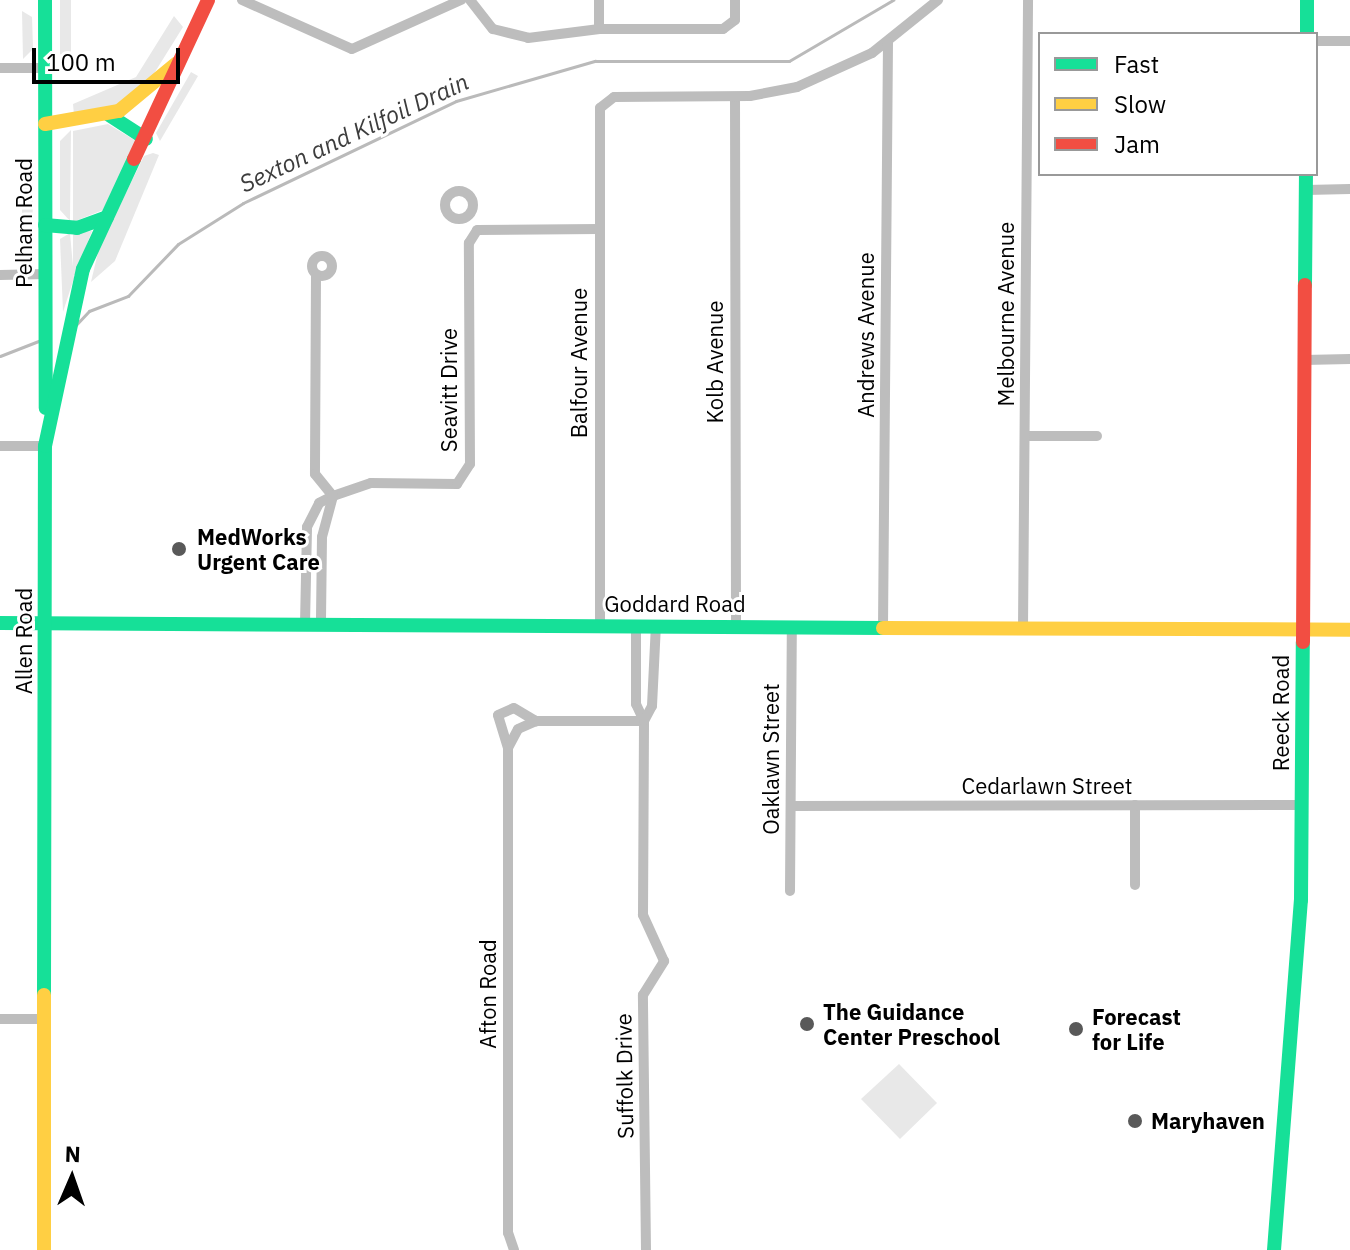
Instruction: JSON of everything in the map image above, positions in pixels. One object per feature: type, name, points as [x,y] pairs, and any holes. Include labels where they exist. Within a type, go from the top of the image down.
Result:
[{"type":"main road","name":"Pelham Road","points":[[45,0],[45,446]]},
{"type":"main road","name":"Allen Road","points":[[44,1250],[45,446],[71,315],[107,217],[146,139],[208,0]]},
{"type":"main road","points":[[1307,0],[1307,32]]},
{"type":"main road","name":"Allen Road","points":[[45,124],[109,115],[152,89],[183,57]]},
{"type":"main road","points":[[109,115],[146,139]]},
{"type":"main road","name":"Reeck Road","points":[[1274,1250],[1303,805],[1306,176]]},
{"type":"main road","points":[[45,225],[77,228],[107,217]]},
{"type":"main road","name":"Goddard Road","points":[[0,623],[1350,630]]},
{"type":"street","points":[[242,0],[352,49],[461,0]]},
{"type":"street","points":[[470,0],[484,22],[517,38],[599,29],[731,25],[735,0]]},
{"type":"street","points":[[599,0],[599,29]]},
{"type":"street","points":[[735,97],[822,78],[888,42],[938,0]]},
{"type":"street","name":"Melbourne Avenue","points":[[1023,628],[1028,0]]},
{"type":"street","points":[[1318,41],[1350,41]]},
{"type":"street","name":"Andrews Avenue","points":[[883,627],[888,42]]},
{"type":"street","points":[[0,68],[45,68]]},
{"type":"street","name":"Balfour Avenue","points":[[600,626],[599,229],[604,102],[735,97]]},
{"type":"street","name":"Kolb Avenue","points":[[735,97],[736,626]]},
{"type":"street","points":[[1306,190],[1350,189]]},
{"type":"street","points":[[467,217],[477,230],[599,229]]},
{"type":"street","name":"Seavitt Drive","points":[[333,496],[360,484],[467,478],[469,243],[477,230]]},
{"type":"street","points":[[0,275],[46,274]]},
{"type":"street","points":[[313,624],[322,537],[333,496],[311,456],[316,275]]},
{"type":"street","points":[[1304,360],[1350,359]]},
{"type":"street","points":[[1025,436],[1097,436]]},
{"type":"street","points":[[0,446],[45,446]]},
{"type":"street","points":[[313,624],[307,527],[319,503],[333,496]]},
{"type":"street","name":"Suffolk Drive","points":[[644,721],[652,706],[656,625]]},
{"type":"street","name":"Suffolk Drive","points":[[636,626],[636,704],[644,721],[643,915],[664,961],[643,995],[646,1250]]},
{"type":"street","name":"Oaklawn Street","points":[[790,891],[792,627]]},
{"type":"street","name":"Afton Road","points":[[509,1247],[508,748],[497,724],[505,709],[536,721]]},
{"type":"street","points":[[536,721],[644,721]]},
{"type":"street","name":"Afton Road","points":[[508,748],[518,729],[536,721]]},
{"type":"street","points":[[1135,805],[1135,885]]},
{"type":"street","name":"Cedarlawn Street","points":[[792,806],[1303,805]]},
{"type":"street","points":[[0,1019],[45,1019]]},
{"type":"shaded area","points":[[60,0],[71,0],[71,60],[60,54]]},
{"type":"shaded area","points":[[22,11],[32,17],[33,49],[23,59]]},
{"type":"shaded area","points":[[174,16],[183,27],[150,80],[115,106],[74,115],[73,104],[136,77]]},
{"type":"shaded area","points":[[191,72],[198,76],[160,141],[156,133]]},
{"type":"shaded area","points":[[108,124],[136,141],[103,210],[73,222],[73,131]]},
{"type":"shaded area","points":[[71,130],[70,221],[60,210],[60,141]]},
{"type":"shaded area","points":[[159,155],[115,261],[91,282],[99,248],[144,156]]},
{"type":"shaded area","points":[[22,176],[33,181],[32,258],[22,266]]},
{"type":"shaded area","points":[[92,231],[75,275],[73,275],[73,233]]},
{"type":"shaded area","points":[[70,233],[74,278],[63,312],[60,239]]},
{"type":"shaded area","points":[[899,1064],[937,1103],[900,1139],[861,1099]]},
{"type":"waterway","name":"Sexton and Kilfoil Drain","points":[[74,327],[89,311],[128,296],[178,244],[243,203],[456,101],[595,61],[789,61],[893,0]]},
{"type":"waterway","name":"Sexton and Kilfoil Drain","points":[[0,356],[41,340]]},
{"type":"traffic: fast","points":[[45,0],[46,408]]},
{"type":"traffic: fast","points":[[1307,0],[1307,32]]},
{"type":"traffic: fast","points":[[109,115],[146,139]]},
{"type":"traffic: fast","points":[[44,995],[45,446],[83,269],[134,159]]},
{"type":"traffic: fast","points":[[1305,285],[1306,176]]},
{"type":"traffic: fast","points":[[45,225],[77,228],[107,217]]},
{"type":"traffic: fast","points":[[0,623],[883,628]]},
{"type":"traffic: fast","points":[[1274,1250],[1301,900],[1303,642]]},
{"type":"traffic: slow","points":[[45,124],[119,111],[177,63]]},
{"type":"traffic: slow","points":[[883,628],[1350,630]]},
{"type":"traffic: slow","points":[[44,995],[44,1250]]},
{"type":"traffic: jam","points":[[134,159],[208,0]]},
{"type":"traffic: jam","points":[[1303,642],[1305,285]]},
{"type":"place","name":"MedWorks Urgent Care","points":[[179,549]]},
{"type":"place","name":"The Guidance Center Preschool","points":[[807,1024]]},
{"type":"place","name":"Forecast for Life","points":[[1076,1029]]},
{"type":"place","name":"Maryhaven","points":[[1135,1121]]}]
